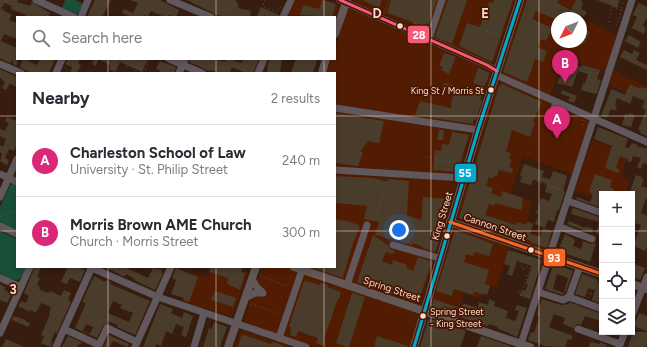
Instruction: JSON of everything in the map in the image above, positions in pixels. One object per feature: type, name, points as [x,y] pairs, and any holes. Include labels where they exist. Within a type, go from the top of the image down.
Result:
[{"type":"main road","name":"King Street","points":[[414,347],[463,178],[520,0]]},
{"type":"main road","points":[[336,30],[344,1]]},
{"type":"main road","points":[[322,72],[326,60]]},
{"type":"main road","name":"Cannon Street","points":[[450,222],[599,273]]},
{"type":"main road","points":[[228,347],[236,324],[248,301],[256,268]]},
{"type":"main road","name":"Spring Street","points":[[297,268],[530,347]]},
{"type":"main road","points":[[635,285],[645,288]]},
{"type":"street","points":[[36,0],[72,16]]},
{"type":"street","points":[[81,16],[88,0]]},
{"type":"street","points":[[170,0],[207,16]]},
{"type":"street","points":[[283,16],[291,0]]},
{"type":"street","points":[[429,39],[442,0]]},
{"type":"street","points":[[521,345],[595,119],[632,0]]},
{"type":"street","points":[[344,1],[487,65],[496,73],[647,142]]},
{"type":"street","points":[[56,72],[62,60]]},
{"type":"street","points":[[258,72],[264,60]]},
{"type":"street","points":[[179,72],[184,62],[200,72]]},
{"type":"street","points":[[0,64],[19,72]]},
{"type":"street","points":[[554,110],[557,102]]},
{"type":"street","points":[[336,108],[478,130]]},
{"type":"street","points":[[0,197],[12,182],[16,164]]},
{"type":"street","points":[[336,170],[463,178]]},
{"type":"street","points":[[0,174],[12,182]]},
{"type":"street","points":[[568,201],[599,212]]},
{"type":"street","points":[[347,285],[367,225]]},
{"type":"street","points":[[0,226],[16,234]]},
{"type":"street","points":[[560,227],[592,239]]},
{"type":"street","points":[[393,245],[439,258]]},
{"type":"street","points":[[538,292],[563,300],[569,297],[580,266]]},
{"type":"street","points":[[0,333],[30,268]]},
{"type":"street","points":[[56,347],[91,268]]},
{"type":"street","points":[[93,268],[158,297],[306,347]]},
{"type":"street","points":[[64,329],[99,345],[107,328],[136,344],[171,268]]},
{"type":"street","points":[[280,338],[302,270]]},
{"type":"street","points":[[635,308],[645,288],[647,277]]},
{"type":"street","points":[[0,278],[21,287]]},
{"type":"street","points":[[248,301],[255,293],[263,293],[252,279]]},
{"type":"street","points":[[569,297],[599,307]]},
{"type":"street","points":[[194,347],[204,313]]},
{"type":"street","points":[[578,329],[620,345],[624,335]]},
{"type":"path","points":[[0,17],[7,0]]},
{"type":"path","points":[[265,0],[263,6],[277,12],[279,7],[283,9]]},
{"type":"path","points":[[384,14],[389,0]]},
{"type":"path","points":[[616,26],[625,0]]},
{"type":"path","points":[[619,2],[624,4]]},
{"type":"path","points":[[617,6],[622,9]]},
{"type":"path","points":[[609,22],[612,7],[622,9]]},
{"type":"path","points":[[486,30],[502,36]]},
{"type":"path","points":[[126,67],[130,60]]},
{"type":"path","points":[[134,71],[140,60]]},
{"type":"path","points":[[144,72],[150,60]]},
{"type":"path","points":[[64,67],[68,69],[66,72]]},
{"type":"path","points":[[584,120],[583,125],[587,126]]},
{"type":"path","points":[[427,157],[436,158],[436,160],[461,163]]},
{"type":"path","points":[[376,213],[388,178]]},
{"type":"path","points":[[533,180],[566,191]]},
{"type":"path","points":[[12,182],[16,196]]},
{"type":"path","points":[[0,217],[16,210]]},
{"type":"path","points":[[523,262],[521,265],[523,268],[531,265],[523,289],[519,291],[519,295],[530,299]]},
{"type":"path","points":[[260,276],[296,289]]},
{"type":"path","points":[[587,292],[594,294]]},
{"type":"path","points":[[588,301],[590,293]]},
{"type":"path","points":[[248,301],[287,316]]},
{"type":"shaded area","points":[[294,0],[328,0],[339,5],[335,16],[297,16],[288,14]]},
{"type":"shaded area","points":[[352,0],[441,0],[428,32],[425,32],[355,3]]},
{"type":"shaded area","points":[[446,0],[515,0],[494,63],[437,40],[435,32]]},
{"type":"shaded area","points":[[524,0],[577,0],[583,3],[579,12],[551,12],[551,48],[587,48],[587,20],[618,36],[606,72],[563,59],[550,96],[503,74],[501,70]]},
{"type":"shaded area","points":[[350,9],[488,70],[491,74],[474,126],[336,106],[336,72],[327,72],[331,60],[336,60],[336,45],[347,11]]},
{"type":"shaded area","points":[[613,70],[647,87],[647,101],[609,85]]},
{"type":"shaded area","points":[[502,81],[589,121],[573,175],[523,156],[511,193],[532,201],[527,220],[533,222],[531,232],[551,240],[546,251],[460,221],[457,217],[496,86]]},
{"type":"shaded area","points":[[336,110],[469,133],[471,136],[459,174],[336,167]]},
{"type":"shaded area","points":[[592,140],[628,153],[621,177],[630,180],[627,191],[599,191],[599,199],[575,191]]},
{"type":"shaded area","points":[[336,173],[455,182],[456,186],[421,305],[305,268],[336,268]]},
{"type":"shaded area","points":[[454,228],[510,246],[497,288],[485,284],[480,299],[464,293],[456,319],[431,310],[430,307]]},
{"type":"shaded area","points":[[211,268],[234,268],[248,272],[231,317],[182,301],[193,273],[207,277]]},
{"type":"shaded area","points":[[262,268],[290,268],[314,276],[317,280],[333,286],[339,285],[417,311],[419,316],[410,347],[315,347],[247,324],[244,320]]},
{"type":"shaded area","points":[[242,330],[293,347],[235,347]]},
{"type":"green space","points":[[65,0],[75,0],[83,4],[78,14],[62,8]]},
{"type":"green space","points":[[13,183],[16,185],[16,230],[0,222],[0,207],[10,185]]},
{"type":"green space","points":[[0,231],[16,239],[16,268],[26,268],[22,277],[16,280],[0,274]]},
{"type":"building","points":[[0,0],[18,0],[17,2],[30,6],[32,2],[50,13],[48,16],[26,16],[11,9],[12,6],[4,3],[1,9],[12,15],[9,20],[16,23],[16,39],[4,34],[1,41],[16,48],[17,66],[13,64],[13,60],[9,63],[0,58]]},
{"type":"building","points":[[95,0],[111,0],[103,16],[87,16]]},
{"type":"building","points":[[130,0],[160,0],[179,10],[176,16],[163,16],[151,11],[148,16],[129,16],[122,13],[124,9],[133,13],[138,3]]},
{"type":"building","points":[[187,0],[236,0],[238,3],[238,8],[251,11],[250,16],[217,15]]},
{"type":"building","points":[[322,0],[336,4],[332,16],[300,15],[303,5],[319,9]]},
{"type":"building","points":[[362,0],[382,0],[379,8]]},
{"type":"building","points":[[391,0],[437,0],[427,29],[413,24],[413,22],[387,13]]},
{"type":"building","points":[[448,0],[467,0],[452,44],[435,37]]},
{"type":"building","points":[[494,0],[513,0],[492,62],[459,46],[467,23],[480,27],[489,2],[493,3]]},
{"type":"building","points":[[527,0],[559,0],[557,3],[571,10],[576,0],[582,0],[581,2],[583,4],[581,9],[587,12],[551,12],[551,17],[536,11],[532,19],[551,28],[551,30],[546,41],[541,39],[537,47],[547,51],[543,62],[535,59],[527,82],[503,72]]},
{"type":"building","points":[[597,0],[619,0],[617,8]]},
{"type":"building","points":[[639,3],[647,7],[647,18],[643,25],[646,29],[644,34],[632,28],[637,17],[633,15]]},
{"type":"building","points":[[261,7],[279,15],[278,16],[257,16]]},
{"type":"building","points":[[587,31],[590,32],[587,38]]},
{"type":"building","points":[[629,35],[641,42],[638,48],[625,41]]},
{"type":"building","points":[[624,50],[632,54],[634,50],[640,53],[636,60],[647,65],[647,70],[620,57]]},
{"type":"building","points":[[444,53],[456,57],[449,74],[441,70],[443,67],[439,66]]},
{"type":"building","points":[[23,60],[28,60],[37,65],[40,60],[55,60],[49,72],[30,72],[20,67]]},
{"type":"building","points":[[67,60],[80,60],[78,63],[81,65],[78,72],[70,72],[72,67],[65,64]]},
{"type":"building","points":[[94,60],[99,60],[96,66],[92,64]]},
{"type":"building","points":[[101,60],[148,60],[142,72],[120,62],[115,72],[109,69],[111,66]]},
{"type":"building","points":[[190,60],[216,60],[225,62],[226,60],[234,60],[241,63],[243,60],[259,60],[253,72],[244,72],[232,67],[230,72],[209,71],[189,62]]},
{"type":"building","points":[[270,60],[282,60],[280,72],[267,72]]},
{"type":"building","points":[[296,60],[317,60],[313,72],[291,72]]},
{"type":"building","points":[[564,60],[581,67],[582,65],[600,70],[597,79],[601,80],[596,94],[581,90],[583,83],[585,84],[588,74],[578,71],[572,87],[557,83],[563,70],[560,69]]},
{"type":"building","points":[[160,61],[176,67],[174,72],[159,72],[160,70],[156,69]]},
{"type":"building","points":[[478,68],[490,73],[484,87],[473,83]]},
{"type":"building","points":[[0,69],[16,77],[16,87],[10,84],[6,90],[2,88],[5,82],[0,78]]},
{"type":"building","points":[[444,83],[482,94],[480,100],[482,101],[476,120],[474,119],[473,124],[415,115],[420,101],[451,108],[453,93],[442,89]]},
{"type":"building","points":[[502,84],[542,102],[533,122],[535,123],[530,137],[512,130],[506,152],[511,153],[509,159],[512,160],[509,167],[513,169],[512,173],[499,170],[497,176],[495,175],[493,178],[489,177],[486,186],[493,188],[491,193],[501,197],[502,191],[523,198],[521,210],[495,203],[494,206],[489,204],[485,215],[516,225],[517,222],[527,225],[527,222],[533,224],[530,234],[540,237],[543,228],[552,231],[547,248],[530,242],[531,241],[459,218],[499,86]]},
{"type":"building","points":[[630,84],[640,89],[641,87],[647,89],[647,136],[640,133],[641,131],[638,130],[646,110],[642,108],[645,101],[633,96],[630,104],[617,98],[615,105],[617,106],[615,111],[611,109],[607,118],[601,116],[611,90],[612,89],[625,95]]},
{"type":"building","points":[[562,90],[577,96],[574,103],[568,101],[570,97],[561,94]]},
{"type":"building","points":[[336,113],[384,121],[379,143],[367,141],[367,144],[365,143],[365,146],[360,151],[363,152],[358,166],[336,163]]},
{"type":"building","points":[[629,113],[635,115],[631,127],[622,125],[625,114],[629,115]]},
{"type":"building","points":[[7,117],[16,121],[16,147],[14,151],[9,149],[5,158],[9,160],[7,165],[0,161],[2,154],[0,152],[0,145],[3,147],[6,139],[0,136],[0,129],[5,131],[9,123],[5,121]]},
{"type":"building","points":[[598,127],[628,139],[625,147],[629,148],[632,143],[647,149],[647,164],[643,163],[641,169],[637,167],[641,158],[633,156],[631,162],[620,156],[616,168],[619,169],[618,173],[605,168],[612,146],[594,139]]},
{"type":"building","points":[[439,129],[444,131],[443,140],[437,140]]},
{"type":"building","points":[[452,132],[469,135],[457,172],[433,170],[435,150],[441,151],[442,144],[449,145]]},
{"type":"building","points":[[524,164],[544,171],[542,177],[550,179],[553,171],[566,175],[567,177],[563,191],[565,192],[559,210],[557,210],[554,222],[548,220],[545,228],[535,224],[539,214],[536,214],[541,198],[549,201],[552,194],[545,192],[547,184],[533,179],[531,185],[520,182],[522,176],[520,175]]},
{"type":"building","points":[[595,174],[612,180],[610,187],[614,189],[613,191],[599,191],[599,207],[576,199],[577,197],[590,202],[593,194],[589,192]]},
{"type":"building","points":[[636,175],[642,177],[641,179],[644,179],[641,186],[647,188],[647,199],[646,198],[641,213],[647,216],[647,246],[645,251],[635,247],[635,241],[641,225],[635,223],[635,191],[630,191]]},
{"type":"building","points":[[336,176],[373,178],[387,182],[388,179],[409,181],[407,215],[421,220],[423,197],[449,199],[445,215],[443,215],[437,240],[439,242],[435,252],[422,248],[423,247],[413,243],[412,245],[375,235],[379,222],[364,219],[367,206],[336,203]]},
{"type":"building","points":[[573,208],[599,217],[599,222],[571,214]]},
{"type":"building","points":[[336,219],[359,225],[360,227],[352,246],[343,278],[314,268],[336,268]]},
{"type":"building","points":[[569,221],[585,228],[585,226],[593,229],[591,233],[567,224]]},
{"type":"building","points":[[599,222],[599,234],[596,233]]},
{"type":"building","points":[[455,230],[493,244],[489,256],[475,252],[473,256],[466,254],[464,262],[489,270],[485,284],[490,286],[487,295],[474,292],[473,295],[454,289],[452,296],[436,291]]},
{"type":"building","points":[[565,234],[575,240],[573,246],[581,249],[583,241],[591,244],[596,243],[590,262],[558,251]]},
{"type":"building","points":[[373,235],[388,245],[390,249],[395,251],[393,254],[386,252],[382,261],[392,265],[393,260],[407,265],[406,268],[413,271],[418,257],[433,262],[418,303],[357,282]]},
{"type":"building","points":[[508,250],[542,260],[530,299],[520,295],[522,290],[525,291],[528,284],[526,283],[532,266],[517,261],[512,276],[507,274],[510,266],[504,264]]},
{"type":"building","points":[[554,264],[573,271],[565,293],[568,278],[557,274],[553,289],[564,293],[563,295],[545,289]]},
{"type":"building","points":[[635,264],[645,268],[640,280],[635,278]]},
{"type":"building","points":[[35,268],[41,268],[37,277],[40,278],[37,285],[40,287],[39,289],[48,293],[50,291],[61,296],[64,290],[71,293],[68,300],[71,302],[57,333],[55,332],[51,342],[51,347],[41,343],[44,336],[41,335],[50,314],[51,307],[41,303],[36,313],[31,310],[30,312],[18,306],[21,301],[26,303],[29,296],[24,293]]},
{"type":"building","points":[[68,268],[80,268],[85,270],[80,282],[70,278],[67,284],[61,282]]},
{"type":"building","points":[[107,268],[126,268],[148,278],[153,268],[162,270],[161,272],[163,273],[155,290],[134,280],[135,279],[126,274],[123,276]]},
{"type":"building","points":[[176,268],[198,277],[189,302],[183,300],[184,298],[171,294],[176,280],[172,278]]},
{"type":"building","points":[[211,268],[243,268],[241,272],[245,273],[240,290],[227,284],[228,278],[209,272]]},
{"type":"building","points":[[582,274],[598,280],[599,303],[592,300],[595,290],[588,288],[585,297],[575,294]]},
{"type":"building","points":[[94,276],[105,282],[106,280],[111,282],[110,284],[150,301],[135,335],[108,321],[103,326],[97,338],[75,328],[86,303],[82,302]],"holes":[[[113,301],[122,305],[120,308],[133,313],[129,322],[108,313]],[[86,324],[93,327],[90,334],[83,331]]]},
{"type":"building","points":[[304,281],[320,285],[320,283],[328,285],[327,287],[341,292],[324,339],[323,346],[316,343],[318,338],[298,331],[296,337],[290,335],[291,327],[289,326]]},
{"type":"building","points":[[0,284],[5,287],[4,290],[12,294],[7,303],[0,300]]},
{"type":"building","points":[[215,291],[236,298],[233,307],[211,300]]},
{"type":"building","points":[[352,293],[365,297],[349,347],[347,347],[336,343]]},
{"type":"building","points":[[434,299],[462,309],[463,304],[478,308],[479,302],[488,305],[489,299],[495,302],[494,306],[508,311],[506,318],[515,321],[519,311],[515,310],[517,305],[527,308],[517,337],[497,328],[498,327],[489,324],[487,326],[473,320],[472,321],[431,308]]},
{"type":"building","points":[[542,299],[561,305],[569,304],[569,302],[599,313],[599,321],[585,316],[581,325],[577,324],[573,328],[563,324],[565,318],[554,314],[549,327],[573,336],[571,340],[568,339],[565,347],[545,346],[528,340],[531,332],[534,333],[540,316],[537,315]]},
{"type":"building","points":[[160,304],[173,309],[171,313],[182,318],[184,312],[193,316],[186,337],[181,335],[184,327],[176,324],[172,334],[166,331],[161,346],[156,344],[155,347],[143,347]]},
{"type":"building","points":[[639,313],[647,316],[647,331],[635,327],[635,322]]},
{"type":"building","points":[[13,316],[26,320],[25,321],[30,323],[28,327],[12,320]]},
{"type":"building","points":[[430,319],[466,331],[460,347],[420,347],[428,320]]},
{"type":"building","points":[[214,322],[227,327],[220,347],[203,347],[209,328],[212,329]]},
{"type":"building","points":[[635,332],[647,332],[646,347],[628,347],[632,335],[635,335]]},
{"type":"building","points":[[109,335],[129,344],[127,347],[113,341],[110,347],[104,347]]},
{"type":"building","points":[[244,335],[270,344],[274,342],[285,347],[238,347],[241,336]]},
{"type":"building","points":[[68,336],[81,342],[81,344],[77,347],[62,347]]},
{"type":"building","points":[[377,336],[408,346],[408,347],[374,347]]},
{"type":"building","points":[[481,336],[510,346],[510,347],[477,347]]},
{"type":"building","points":[[6,339],[24,347],[2,347]]},
{"type":"building","points":[[591,342],[600,344],[600,342],[607,345],[606,347],[589,347]]},
{"type":"transit line","name":"28","points":[[340,0],[487,65],[497,71]]},
{"type":"transit line","name":"55","points":[[414,347],[478,130],[520,0]]},
{"type":"transit line","name":"93","points":[[450,222],[599,273]]},
{"type":"place","name":"Morris Brown AME Church","points":[[565,83]]},
{"type":"place","name":"King St / Morris St","points":[[491,90]]},
{"type":"place","name":"Charleston School of Law","points":[[557,139]]},
{"type":"place","name":"Spring Street - King Street","points":[[423,316]]}]
